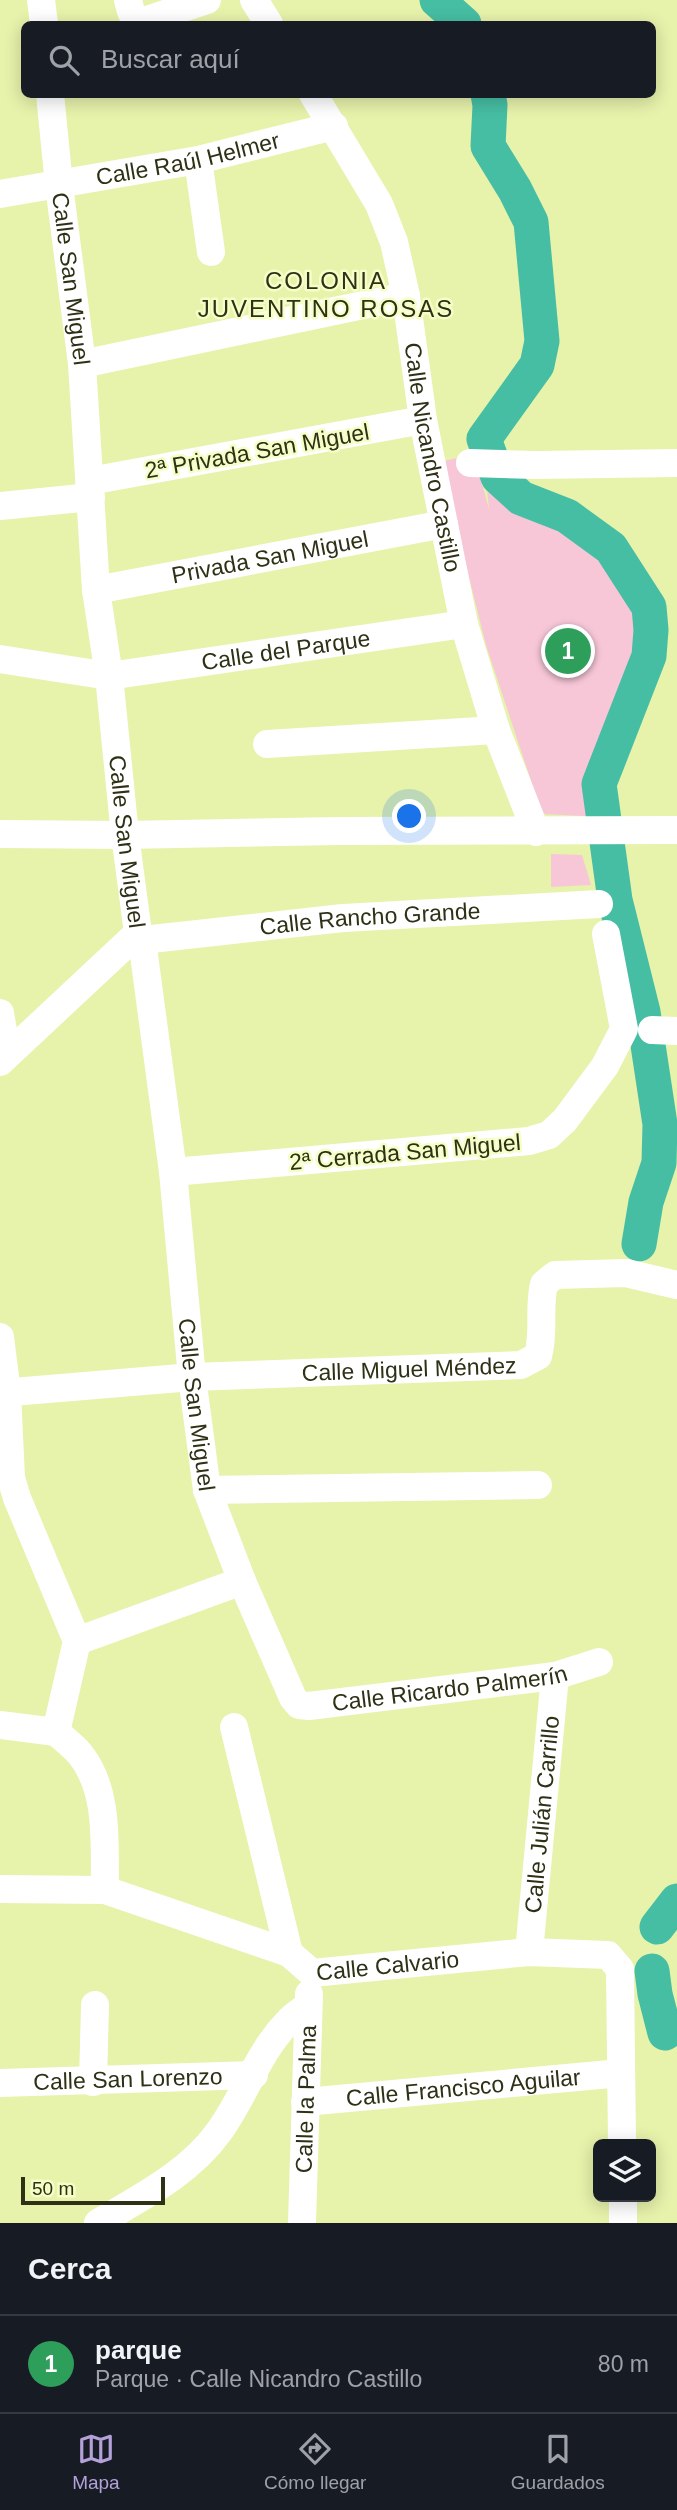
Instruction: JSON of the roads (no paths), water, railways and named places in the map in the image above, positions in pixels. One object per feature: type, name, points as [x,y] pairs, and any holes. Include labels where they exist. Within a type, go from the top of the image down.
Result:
[{"type":"street","points":[[41,0],[44,21]]},
{"type":"street","points":[[128,0],[133,17],[138,21],[207,0]]},
{"type":"street","points":[[254,0],[267,21]]},
{"type":"street","name":"Calle San Miguel","points":[[50,98],[82,364],[96,590],[125,835],[173,1172],[192,1377],[207,1490],[242,1581],[293,1698],[299,1705]]},
{"type":"street","name":"Calle Nicandro Castillo","points":[[316,98],[379,204],[394,242],[406,296],[423,420],[464,624],[496,730],[544,832]]},
{"type":"street","name":"Calle Raúl Helmer","points":[[0,194],[198,160],[334,126]]},
{"type":"street","points":[[198,160],[211,252]]},
{"type":"street","points":[[82,364],[406,296]]},
{"type":"street","name":"2ª Privada San Miguel","points":[[0,506],[423,420]]},
{"type":"street","points":[[489,464],[677,463]]},
{"type":"street","name":"Privada San Miguel","points":[[96,590],[444,524]]},
{"type":"street","name":"Calle del Parque","points":[[0,659],[108,676],[464,624]]},
{"type":"street","points":[[267,744],[496,730]]},
{"type":"street","points":[[0,834],[677,830]]},
{"type":"street","name":"Calle Rancho Grande","points":[[140,936],[343,918],[599,904]]},
{"type":"street","name":"2ª Cerrada San Miguel","points":[[173,1172],[529,1141],[549,1135],[565,1120],[605,1066],[624,1029],[606,934]]},
{"type":"street","points":[[4,1058],[140,936]]},
{"type":"street","points":[[0,1013],[4,1058]]},
{"type":"street","name":"Calle Miguel Méndez","points":[[192,1377],[521,1366],[538,1356],[543,1338],[541,1297],[544,1284],[555,1275],[626,1273],[669,1282]]},
{"type":"street","points":[[0,1337],[11,1478],[76,1641],[56,1732]]},
{"type":"street","points":[[4,1393],[192,1377]]},
{"type":"street","points":[[207,1490],[538,1485]]},
{"type":"street","points":[[76,1641],[242,1581]]},
{"type":"street","name":"Calle Ricardo Palmerín","points":[[299,1705],[309,1706],[555,1676],[599,1662]]},
{"type":"street","name":"Calle Julián Carrillo","points":[[529,1952],[555,1676]]},
{"type":"street","points":[[0,1725],[56,1732],[80,1754],[92,1773],[100,1796],[104,1820],[105,1890]]},
{"type":"street","points":[[234,1727],[289,1953]]},
{"type":"street","name":"Calle Calvario","points":[[0,1889],[105,1890],[289,1953],[312,1973],[529,1952],[608,1955],[620,1969],[621,2073]]},
{"type":"street","name":"Calle la Palma","points":[[302,2223],[308,2006],[312,1973]]},
{"type":"street","points":[[93,2082],[96,2005]]},
{"type":"street","points":[[98,2223],[188,2166],[218,2133],[270,2045],[288,2021],[308,2006]]},
{"type":"street","points":[[621,2073],[622,2139]]},
{"type":"street","name":"Calle Francisco Aguilar","points":[[305,2102],[621,2073]]},
{"type":"street","name":"Calle San Lorenzo","points":[[0,2083],[254,2075]]},
{"type":"street","points":[[623,2202],[623,2223]]},
{"type":"waterway","points":[[437,0],[461,21]]},
{"type":"waterway","points":[[489,98],[488,146],[531,222],[542,341],[537,365],[484,439],[498,477],[521,498],[567,516],[611,548],[649,607],[649,656],[599,784],[615,900],[643,1012],[660,1124],[659,1163],[646,1202],[639,1244]]},
{"type":"waterway","points":[[657,1927],[677,1901]]},
{"type":"waterway","points":[[652,1971],[665,2033]]},
{"type":"place","name":"parque","points":[[568,651]]},
{"type":"district","name":"COLONIA JUVENTINO ROSAS","points":[[326,295]]}]
